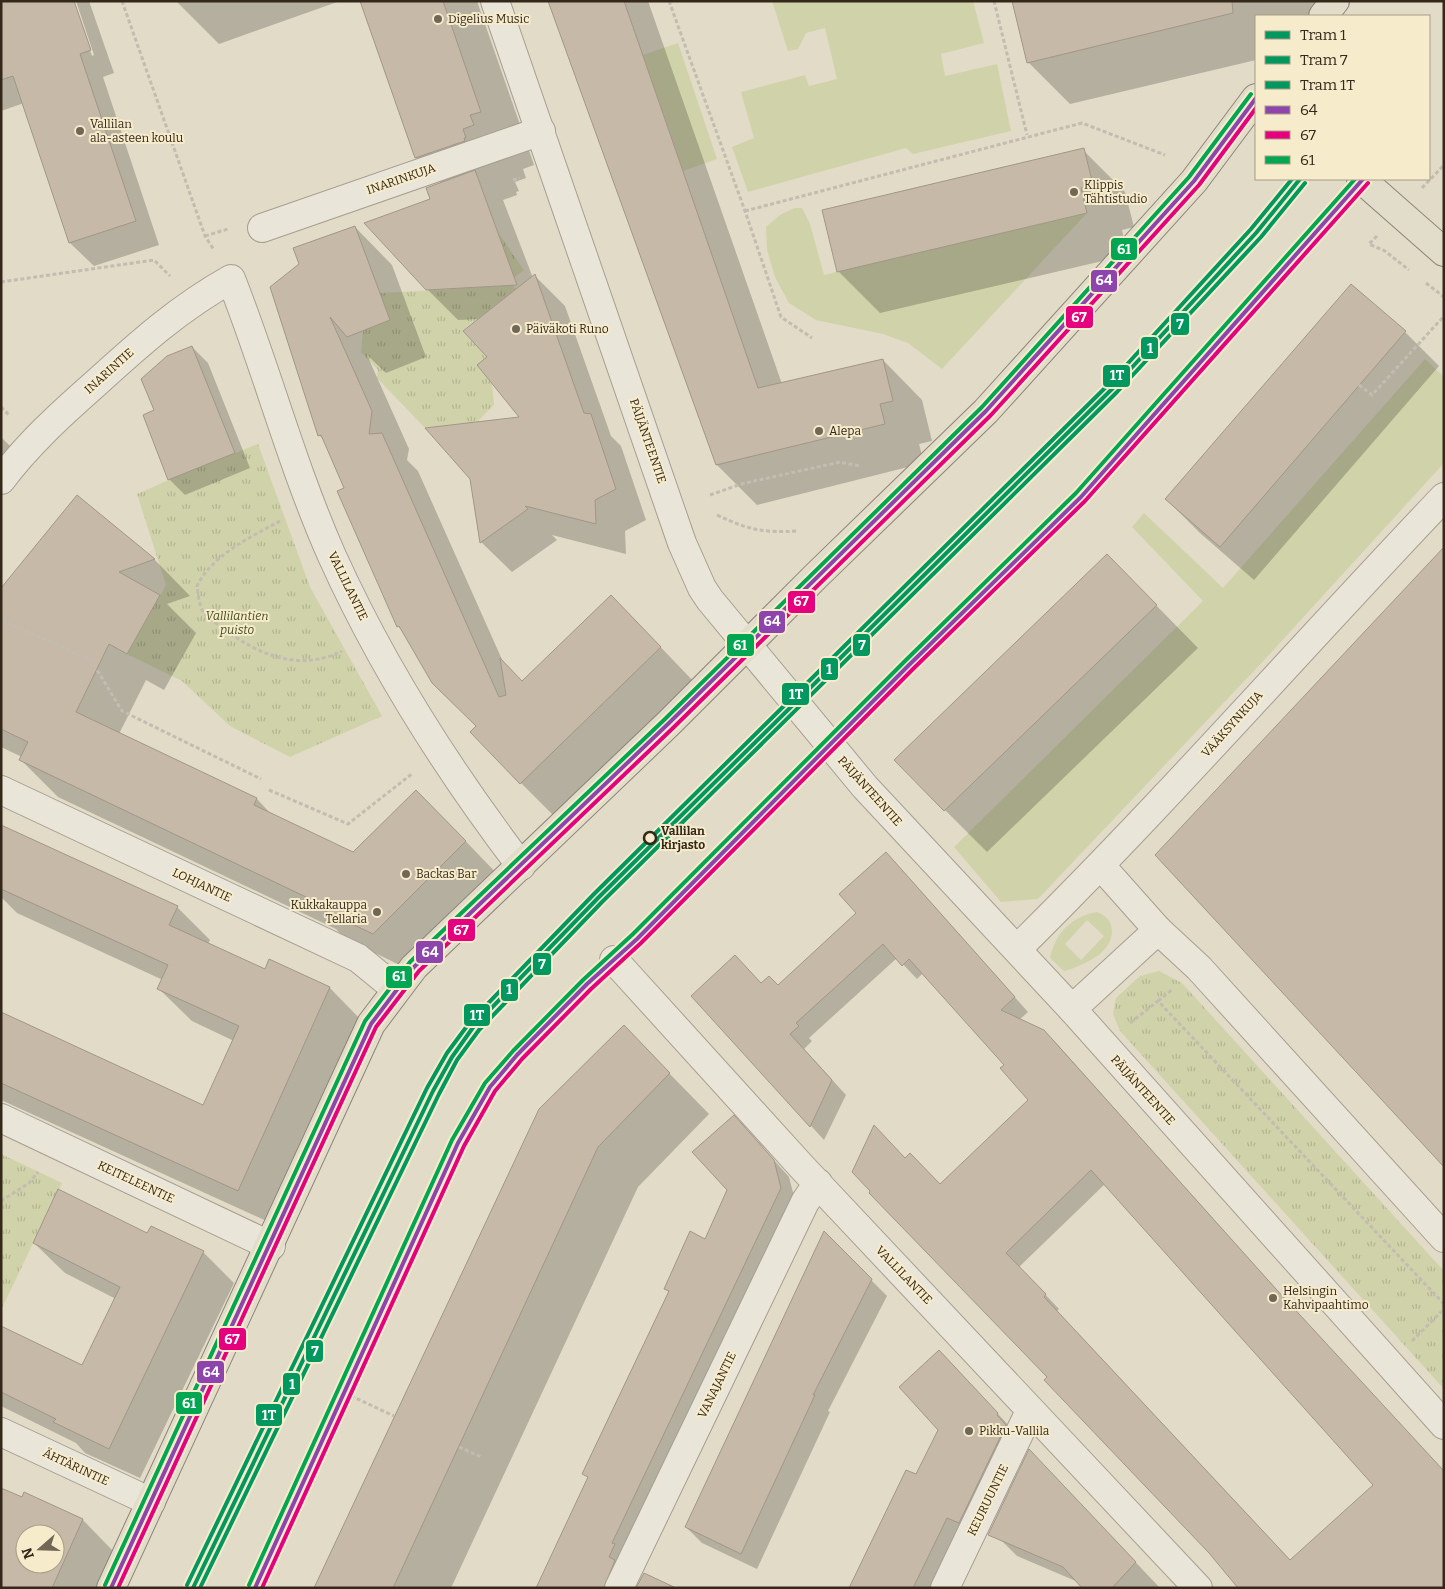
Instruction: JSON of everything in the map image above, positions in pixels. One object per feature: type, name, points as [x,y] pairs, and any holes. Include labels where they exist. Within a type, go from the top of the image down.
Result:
[{"type":"main road","points":[[1323,15],[1335,1]]},
{"type":"main road","points":[[111,1588],[271,1246],[371,1024],[396,990],[414,967],[521,866],[986,411],[1194,181],[1255,99]]},
{"type":"main road","points":[[1362,180],[1444,252]]},
{"type":"street","name":"PÄIJÄNTEENTIE","points":[[495,1],[682,543],[702,588],[864,787],[1072,1009],[1444,1425]]},
{"type":"street","name":"INARINKUJA","points":[[262,228],[541,131]]},
{"type":"street","name":"INARINTIE","points":[[1,480],[45,428],[157,328],[203,295],[231,279]]},
{"type":"street","name":"VALLILANTIE","points":[[231,279],[295,462],[332,556],[401,692],[484,817],[521,866]]},
{"type":"street","name":"VÄÄKSYNKUJA","points":[[1017,949],[1101,866],[1444,496]]},
{"type":"street","name":"LOHJANTIE","points":[[1,790],[358,958],[396,990]]},
{"type":"street","points":[[1101,866],[1158,930],[1200,968],[1444,1238]]},
{"type":"street","points":[[1072,1009],[1158,930]]},
{"type":"street","name":"VALLILANTIE","points":[[614,960],[818,1183],[1014,1391],[1030,1411],[1198,1588]]},
{"type":"street","name":"KEITELEENTIE","points":[[1,1118],[271,1246]]},
{"type":"street","name":"VANAJANTIE","points":[[619,1588],[805,1202],[818,1183]]},
{"type":"street","name":"KEURUUNTIE","points":[[945,1588],[1030,1411]]},
{"type":"street","name":"ÄHTÄRINTIE","points":[[1,1432],[151,1502]]},
{"type":"path","points":[[122,1],[205,236],[231,279]]},
{"type":"path","points":[[669,1],[781,317],[812,338]]},
{"type":"path","points":[[994,1],[1027,135]]},
{"type":"path","points":[[745,211],[1027,135],[1082,123],[1164,155]]},
{"type":"path","points":[[1,282],[154,260],[174,280]]},
{"type":"path","points":[[1359,385],[1372,395],[1444,316]]},
{"type":"path","points":[[710,495],[740,484],[840,462],[860,466]]},
{"type":"path","points":[[717,515],[742,527],[768,533],[798,531]]},
{"type":"path","points":[[285,519],[237,545],[203,575],[197,586],[204,612],[236,638],[264,654],[299,660],[331,656],[345,649]]},
{"type":"path","points":[[1,620],[91,660],[122,712],[261,779]]},
{"type":"path","points":[[269,790],[348,824],[414,773]]},
{"type":"path","points":[[1128,1025],[1176,987]]},
{"type":"path","points":[[1158,1001],[1444,1304]]},
{"type":"path","points":[[1,1201],[30,1183],[40,1170]]},
{"type":"path","points":[[345,1393],[394,1416]]},
{"type":"path","points":[[458,1447],[481,1458]]},
{"type":"green space","points":[[772,1],[973,1],[984,43],[941,54],[945,76],[997,64],[1011,131],[913,154],[906,148],[748,192],[732,147],[754,138],[741,92],[805,75],[809,86],[837,79],[825,28],[806,33],[798,49],[788,51]]},
{"type":"green space","points":[[678,43],[717,159],[683,171],[643,55]]},
{"type":"green space","points":[[794,208],[802,208],[810,224],[824,275],[1087,213],[942,369],[908,343],[883,334],[816,320],[789,303],[775,277],[767,250],[766,227],[780,215]]},
{"type":"green space","points":[[497,231],[524,270],[510,281],[516,289],[463,330],[487,357],[477,365],[492,384],[494,405],[477,422],[425,428],[377,378],[378,370],[361,352],[363,331],[380,293],[455,289]]},
{"type":"green space","points":[[1425,359],[1444,377],[1444,463],[1268,656],[1038,899],[1001,902],[954,847],[1203,601],[1132,527],[1144,513],[1223,588]]},
{"type":"green space","name":"Vallilantien puisto","points":[[258,444],[310,587],[382,716],[290,757],[230,726],[182,681],[127,654],[166,585],[137,494]]},
{"type":"green space","points":[[1097,912],[1104,915],[1109,921],[1112,934],[1109,942],[1097,956],[1064,971],[1050,958],[1056,941],[1066,927],[1088,914]],"holes":[[[1087,920],[1104,936],[1081,960],[1065,944]]]},
{"type":"green space","points":[[1159,971],[1182,983],[1444,1271],[1444,1389],[1120,1031],[1113,1014],[1116,998],[1140,976]]},
{"type":"green space","points":[[1,1154],[62,1183],[1,1310]]},
{"type":"building","points":[[1,1],[74,1],[91,50],[80,54],[136,221],[69,243],[13,76],[1,80]]},
{"type":"building","points":[[360,1],[443,1],[481,112],[470,115],[474,125],[463,129],[465,141],[415,158]]},
{"type":"building","points":[[548,1],[624,1],[758,388],[883,359],[893,401],[880,404],[885,424],[716,465]]},
{"type":"building","points":[[1012,1],[1232,1],[1233,13],[1027,63]]},
{"type":"building","points":[[1084,148],[1093,185],[1081,188],[1087,213],[837,272],[822,210]]},
{"type":"building","points":[[475,170],[517,285],[426,290],[364,223],[430,199],[426,188]]},
{"type":"building","points":[[355,226],[390,320],[347,337],[330,317],[372,411],[369,434],[382,433],[499,697],[506,695],[500,658],[522,681],[611,595],[661,647],[520,784],[470,732],[476,726],[432,683],[399,626],[397,627],[337,491],[344,488],[321,435],[318,436],[270,287],[299,264],[293,248]]},
{"type":"building","points":[[535,274],[584,413],[591,414],[616,489],[595,500],[596,524],[525,506],[528,509],[480,543],[470,479],[425,428],[519,417],[477,365],[487,357],[463,331]]},
{"type":"building","points":[[1351,284],[1406,331],[1220,547],[1165,499]]},
{"type":"building","points":[[192,346],[235,453],[168,480],[143,415],[154,410],[141,379],[167,356]]},
{"type":"building","points":[[77,495],[155,559],[119,572],[160,595],[127,654],[109,644],[76,712],[257,798],[254,805],[353,852],[416,790],[466,841],[373,934],[306,902],[308,898],[19,760],[28,742],[1,729],[1,588]]},
{"type":"building","points":[[1444,547],[1444,1167],[1155,855]]},
{"type":"building","points":[[1107,554],[1157,605],[944,811],[894,760]]},
{"type":"building","points":[[1,825],[178,906],[169,925],[265,969],[269,959],[330,987],[238,1191],[1,1083],[1,1012],[203,1105],[239,1026],[157,989],[168,965],[1,889]]},
{"type":"building","points":[[886,852],[1015,997],[1001,1010],[1044,1030],[1276,1289],[1444,1471],[1444,1588],[1238,1588],[1209,1553],[1044,1380],[1047,1377],[869,1193],[870,1191],[852,1172],[874,1125],[905,1158],[910,1153],[940,1184],[1028,1100],[1000,1068],[1004,1065],[909,959],[902,966],[883,944],[796,1023],[799,1026],[790,1034],[832,1080],[810,1127],[691,996],[735,955],[761,983],[769,976],[778,985],[856,913],[839,894]],"holes":[[[1091,1170],[1373,1485],[1290,1560],[1044,1297],[1046,1294],[1006,1253]]]},
{"type":"building","points":[[624,1025],[670,1073],[598,1147],[393,1588],[314,1588],[539,1109]]},
{"type":"building","points":[[734,1115],[774,1160],[781,1188],[612,1543],[615,1544],[609,1557],[615,1560],[604,1588],[536,1588],[588,1477],[582,1474],[669,1291],[664,1289],[690,1231],[705,1239],[727,1190],[692,1152]]},
{"type":"building","points":[[58,1189],[147,1233],[151,1226],[204,1251],[109,1449],[53,1422],[56,1419],[1,1392],[1,1326],[82,1365],[120,1287],[33,1243]]},
{"type":"building","points":[[824,1231],[872,1279],[813,1395],[815,1395],[741,1554],[685,1527]]},
{"type":"building","points":[[939,1350],[998,1413],[997,1415],[1006,1425],[959,1523],[947,1518],[913,1588],[849,1588],[906,1470],[916,1474],[938,1430],[899,1387]]},
{"type":"building","points":[[1029,1449],[1136,1562],[1112,1588],[1082,1588],[1063,1567],[988,1535]]},
{"type":"building","points":[[1,1488],[22,1497],[24,1492],[83,1519],[65,1559],[65,1524],[15,1524],[15,1574],[58,1574],[52,1588],[1,1588]]},
{"type":"building","points":[[644,1573],[676,1588],[636,1588]]},
{"type":"tram line","name":"1T","points":[[187,1585],[427,1088],[447,1053],[470,1022],[594,894],[1109,384],[1251,229],[1291,180]]},
{"type":"tram line","name":"1","points":[[193,1588],[433,1091],[452,1057],[474,1026],[598,898],[1113,388],[1256,233],[1299,180]]},
{"type":"tram line","name":"7","points":[[200,1588],[439,1094],[457,1060],[479,1030],[602,902],[1117,392],[1261,237],[1305,183]]},
{"type":"transit line","name":"61","points":[[105,1585],[365,1021],[410,962],[665,719],[982,407],[1189,177],[1251,94]]},
{"type":"transit line","name":"64","points":[[111,1588],[371,1024],[414,967],[669,723],[986,411],[1194,181],[1255,99]]},
{"type":"transit line","name":"67","points":[[118,1588],[376,1027],[419,971],[673,728],[991,415],[1199,185],[1255,109]]},
{"type":"transit line","name":"61","points":[[249,1585],[452,1140],[485,1083],[513,1051],[583,980],[633,934],[905,661],[1076,493],[1354,180]]},
{"type":"transit line","name":"64","points":[[255,1588],[458,1143],[490,1087],[517,1055],[587,984],[637,939],[909,665],[1081,497],[1362,180]]},
{"type":"transit line","name":"67","points":[[262,1588],[464,1146],[495,1091],[522,1059],[591,989],[641,943],[913,669],[1085,501],[1368,183]]},
{"type":"place","name":"Digelius Music","points":[[438,19]]},
{"type":"place","name":"Vallilan ala-asteen koulu","points":[[80,131]]},
{"type":"place","name":"Klippis Tähtistudio","points":[[1074,192]]},
{"type":"place","name":"Päiväkoti Runo","points":[[516,329]]},
{"type":"place","name":"Alepa","points":[[819,431]]},
{"type":"place","name":"Vallilan kirjasto","points":[[650,838]]},
{"type":"place","name":"Backas Bar","points":[[406,874]]},
{"type":"place","name":"Kukkakauppa Tellaria","points":[[377,912]]},
{"type":"place","name":"Helsingin Kahvipaahtimo","points":[[1273,1298]]},
{"type":"place","name":"Pikku-Vallila","points":[[969,1431]]}]
